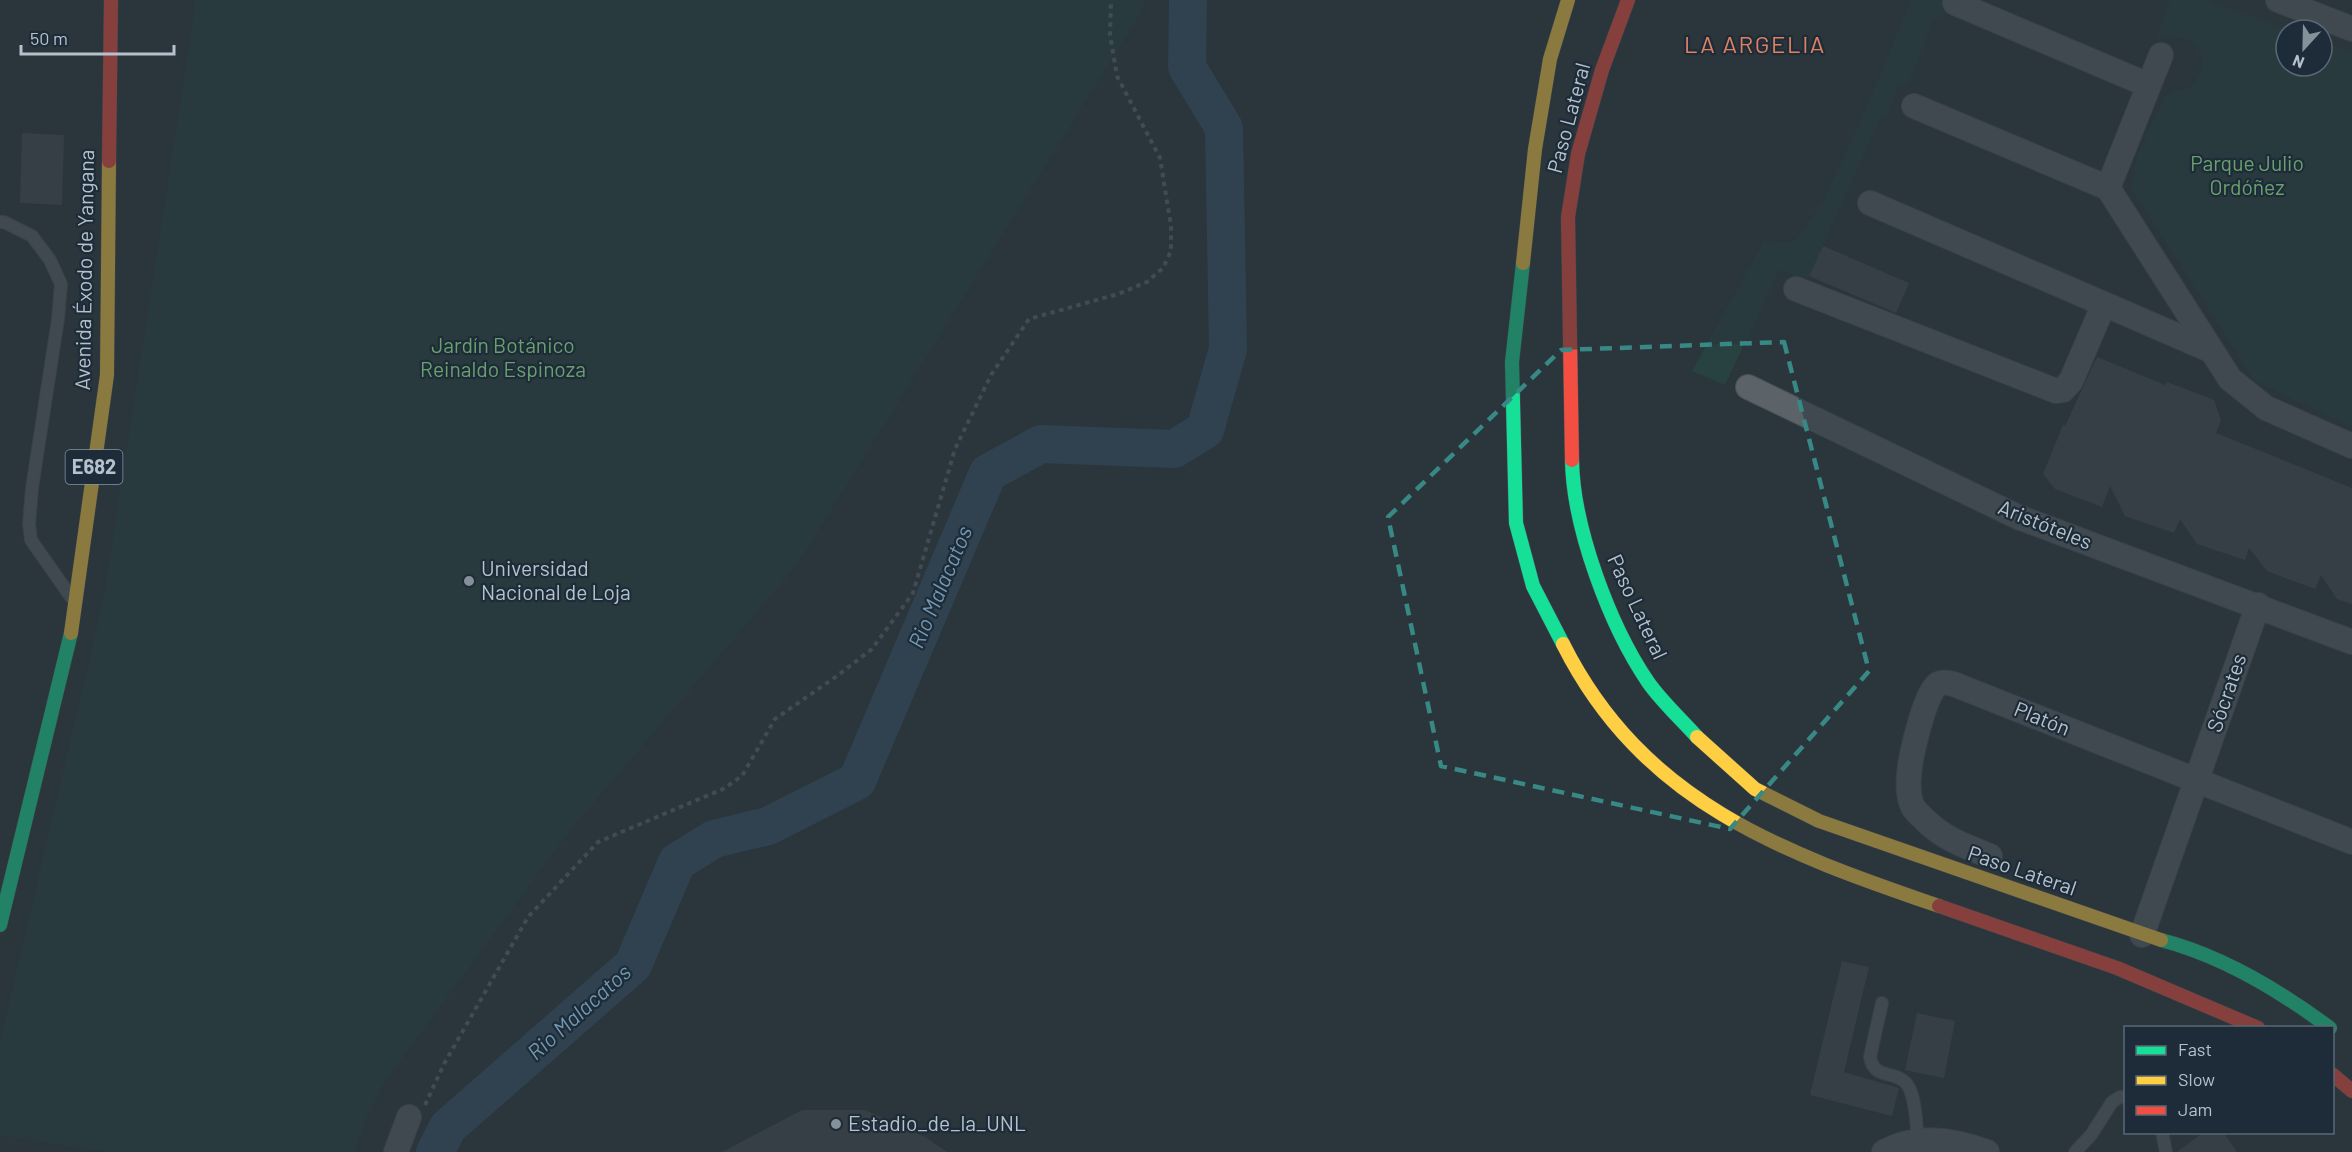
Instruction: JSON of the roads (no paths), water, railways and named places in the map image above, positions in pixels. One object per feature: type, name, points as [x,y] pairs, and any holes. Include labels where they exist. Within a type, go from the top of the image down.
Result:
[{"type":"main road","name":"Avenida Éxodo de Yangana","points":[[0,925],[73,623],[107,375],[111,0]]},
{"type":"main road","name":"Paso Lateral","points":[[1568,0],[1550,59],[1535,149],[1512,362],[1516,523],[1533,586],[1576,671],[1622,735],[1675,783],[1724,817],[1766,840],[1852,876],[2117,968],[2253,1026]]},
{"type":"main road","name":"Paso Lateral","points":[[1628,0],[1602,70],[1578,154],[1568,217],[1572,486],[1590,556],[1619,630],[1649,683],[1702,743],[1755,789],[1819,822],[2142,935],[2164,940],[2248,976],[2304,1008],[2329,1026]]},
{"type":"main road","points":[[2334,1076],[2352,1091]]},
{"type":"street","points":[[2278,0],[2352,29]]},
{"type":"street","points":[[1955,3],[2148,85]]},
{"type":"street","points":[[2108,188],[2161,55]]},
{"type":"street","points":[[1914,106],[2108,188],[2230,379],[2266,408],[2352,446]]},
{"type":"street","points":[[1870,203],[2210,350]]},
{"type":"street","points":[[1796,289],[2056,392],[2067,387],[2104,304]]},
{"type":"street","name":"Aristóteles","points":[[1748,387],[2018,517],[2352,642]]},
{"type":"street","name":"Sócrates","points":[[2142,935],[2258,605]]},
{"type":"street","name":"Platón","points":[[1990,856],[1952,841],[1937,832],[1913,808],[1908,791],[1909,773],[1924,711],[1933,688],[1945,682],[2352,842]]},
{"type":"street","points":[[396,1152],[416,1111]]},
{"type":"street","points":[[1884,1152],[1917,1140],[1940,1139],[1987,1152]]},
{"type":"lane","points":[[0,222],[32,236],[50,261],[61,284],[28,524],[31,540],[75,603]]},
{"type":"lane","points":[[1882,1003],[1870,1057],[1872,1065],[1876,1071],[1905,1081],[1912,1092],[1917,1140]]},
{"type":"lane","points":[[2075,1152],[2091,1135],[2112,1102],[2124,1097]]},
{"type":"lane","points":[[2162,1134],[2166,1152]]},
{"type":"waterway","name":"Rio Malacatos","points":[[435,1152],[448,1127],[633,965],[677,862],[714,839],[768,826],[857,781],[988,473],[1041,444],[1174,449],[1205,430],[1228,349],[1224,128],[1187,67],[1188,0]]},
{"type":"place","name":"Universidad Nacional de Loja","points":[[469,581]]},
{"type":"place","name":"Estadio_de_la_UNL","points":[[836,1124]]},
{"type":"district","name":"LA ARGELIA","points":[[1755,45]]},
{"type":"park label","name":"Parque Julio Ordóñez","points":[[2247,176]]},
{"type":"park label","name":"Jardín Botánico Reinaldo Espinoza","points":[[503,358]]}]
